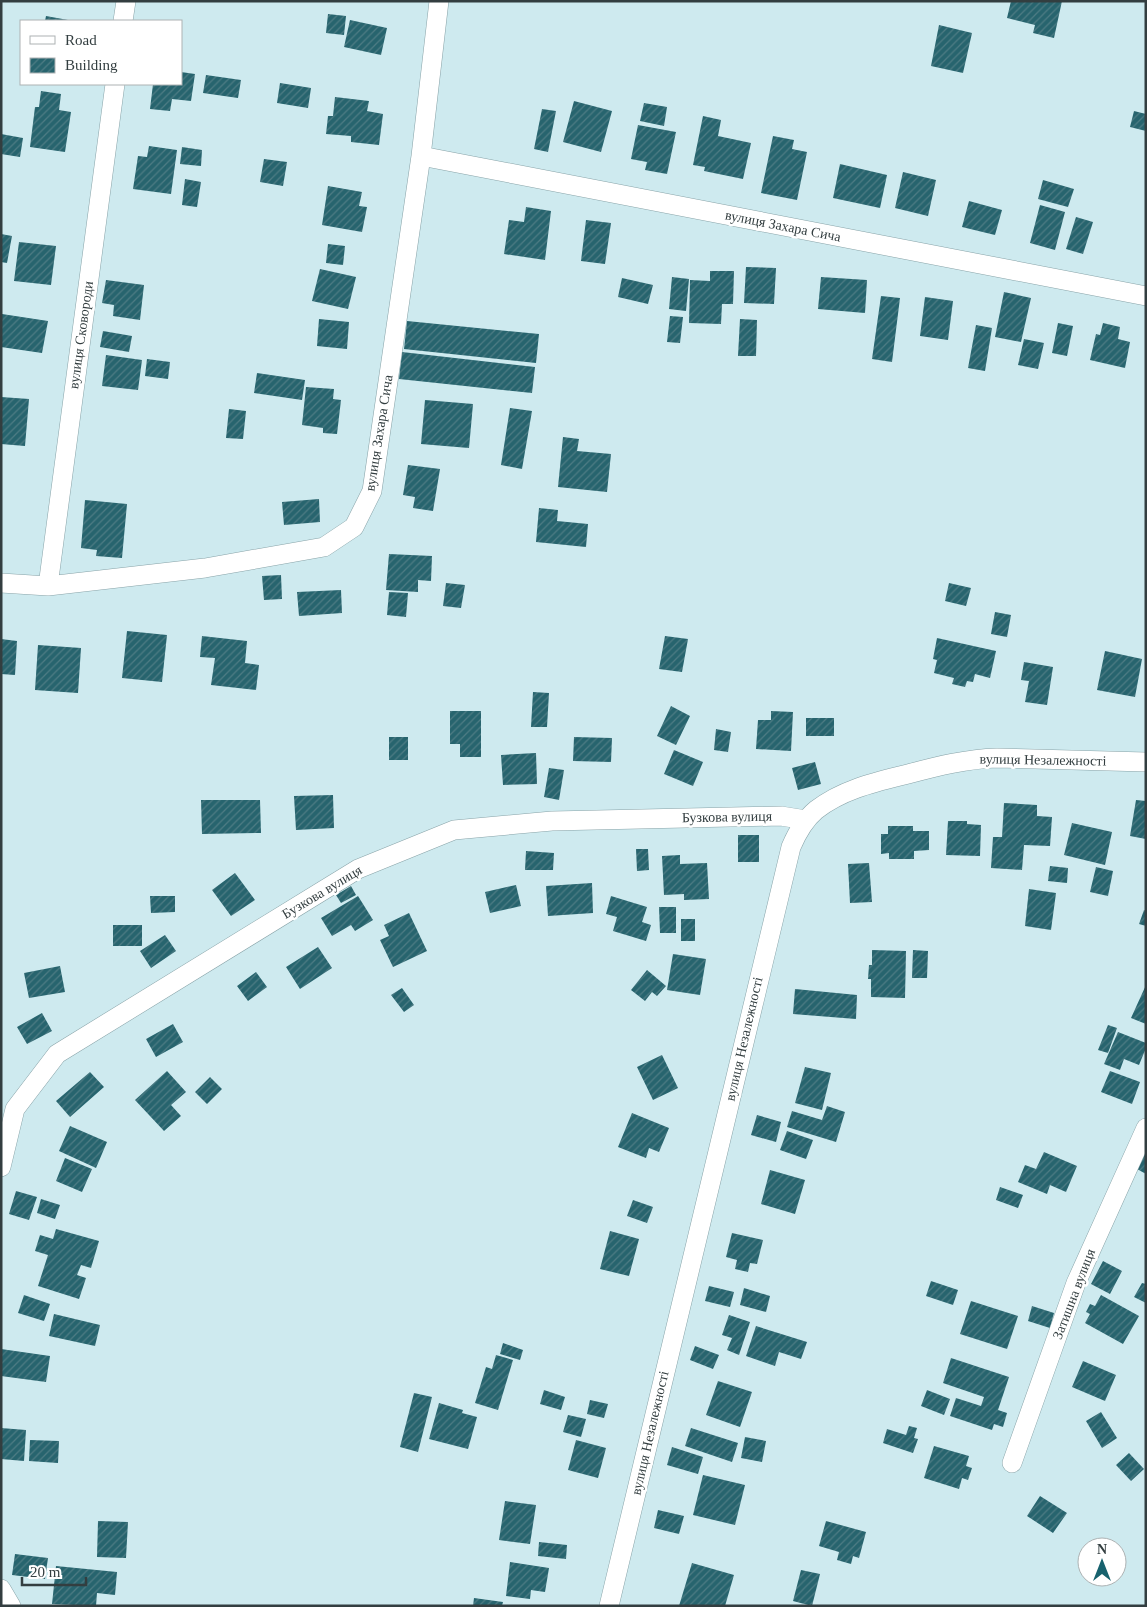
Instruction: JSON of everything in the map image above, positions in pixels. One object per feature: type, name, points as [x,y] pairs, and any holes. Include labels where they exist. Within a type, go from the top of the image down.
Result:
[{"type":"street","points":[[123,20],[126,1]]},
{"type":"street","name":"вулиця Захара Сича","points":[[1,583],[48,586],[205,568],[324,547],[354,527],[372,491],[421,156],[439,1]]},
{"type":"street","name":"вулиця Сковороди","points":[[48,586],[115,85]]},
{"type":"street","name":"вулиця Захара Сича","points":[[421,156],[1146,296]]},
{"type":"street","name":"вулиця Незалежності","points":[[609,1606],[790,847],[797,833],[815,810],[847,791],[882,780],[951,763],[997,758],[1146,762]]},
{"type":"street","name":"Бузкова вулиця","points":[[1,1167],[15,1110],[57,1054],[358,869],[454,830],[552,822],[781,816],[806,820]]},
{"type":"street","name":"Затишна вулиця","points":[[1012,1463],[1076,1283],[1146,1128]]},
{"type":"street","points":[[1,1590],[11,1606]]},
{"type":"building","points":[[1011,1],[1062,1],[1054,38],[1033,33],[1035,25],[1007,18]]},
{"type":"building","points":[[328,14],[346,16],[344,35],[326,33]]},
{"type":"building","points":[[46,16],[68,20],[45,20]]},
{"type":"building","points":[[350,20],[387,28],[381,55],[344,47]]},
{"type":"building","points":[[939,25],[972,33],[963,73],[931,66]]},
{"type":"building","points":[[182,72],[195,74],[191,101],[172,99],[170,111],[150,109],[153,85],[182,85]]},
{"type":"building","points":[[206,75],[241,80],[238,98],[203,93]]},
{"type":"building","points":[[280,83],[311,88],[308,108],[277,103]]},
{"type":"building","points":[[41,91],[61,94],[59,110],[71,112],[65,152],[30,147],[35,107],[39,107]]},
{"type":"building","points":[[335,97],[369,101],[367,111],[383,114],[379,145],[351,142],[351,136],[326,134],[328,116],[333,116]]},
{"type":"building","points":[[574,101],[612,111],[601,152],[563,142]]},
{"type":"building","points":[[644,103],[667,107],[664,126],[640,121]]},
{"type":"building","points":[[542,109],[556,111],[548,152],[534,149]]},
{"type":"building","points":[[1134,111],[1146,114],[1146,131],[1130,127]]},
{"type":"building","points":[[703,116],[721,120],[718,136],[751,143],[743,179],[704,171],[705,167],[693,165]]},
{"type":"building","points":[[638,125],[676,132],[667,174],[645,170],[647,162],[631,159]]},
{"type":"building","points":[[1,134],[23,138],[20,157],[1,154]]},
{"type":"building","points":[[773,136],[794,140],[792,149],[807,152],[797,200],[761,193]]},
{"type":"building","points":[[149,146],[177,150],[171,194],[133,189],[138,156],[147,157]]},
{"type":"building","points":[[182,147],[202,150],[201,166],[180,164]]},
{"type":"building","points":[[264,159],[287,162],[283,186],[260,182]]},
{"type":"building","points":[[840,164],[887,175],[880,208],[833,198]]},
{"type":"building","points":[[903,172],[936,180],[928,216],[895,208]]},
{"type":"building","points":[[185,179],[201,182],[197,207],[182,205]]},
{"type":"building","points":[[1043,180],[1074,189],[1068,207],[1038,199]]},
{"type":"building","points":[[328,186],[362,192],[359,206],[367,207],[362,232],[322,225]]},
{"type":"building","points":[[969,201],[1002,210],[995,235],[962,227]]},
{"type":"building","points":[[1040,205],[1065,212],[1055,250],[1030,243]]},
{"type":"building","points":[[526,207],[551,211],[545,260],[504,254],[509,220],[524,222]]},
{"type":"building","points":[[1076,217],[1093,222],[1083,254],[1066,249]]},
{"type":"building","points":[[586,220],[611,223],[605,264],[581,261]]},
{"type":"building","points":[[1,234],[12,236],[7,263],[1,262]]},
{"type":"building","points":[[19,242],[56,246],[51,285],[14,281]]},
{"type":"building","points":[[328,244],[345,246],[343,265],[326,263]]},
{"type":"building","points":[[746,267],[776,268],[774,304],[744,303]]},
{"type":"building","points":[[320,269],[356,277],[348,309],[312,301]]},
{"type":"building","points":[[710,271],[734,271],[733,304],[722,304],[721,324],[689,323],[690,280],[710,281]]},
{"type":"building","points":[[672,277],[689,279],[686,311],[669,309]]},
{"type":"building","points":[[821,277],[867,280],[865,313],[818,309]]},
{"type":"building","points":[[622,278],[653,285],[648,304],[618,297]]},
{"type":"building","points":[[106,280],[144,285],[140,320],[113,316],[114,305],[102,303]]},
{"type":"building","points":[[1004,292],[1031,298],[1021,342],[995,337]]},
{"type":"building","points":[[881,296],[900,298],[892,362],[872,359]]},
{"type":"building","points":[[925,297],[953,301],[948,340],[920,336]]},
{"type":"building","points":[[2,314],[48,321],[42,353],[1,347]]},
{"type":"building","points":[[670,316],[683,317],[680,343],[667,342]]},
{"type":"building","points":[[319,319],[349,322],[347,349],[317,346]]},
{"type":"building","points":[[740,319],[757,320],[756,356],[738,356]]},
{"type":"building","points":[[407,321],[539,334],[536,363],[404,349]]},
{"type":"building","points":[[1058,323],[1073,326],[1067,356],[1052,353]]},
{"type":"building","points":[[1103,323],[1120,327],[1118,339],[1130,342],[1125,368],[1090,360],[1096,334],[1100,335]]},
{"type":"building","points":[[976,325],[992,328],[985,371],[968,368]]},
{"type":"building","points":[[103,331],[132,336],[129,352],[100,347]]},
{"type":"building","points":[[1024,339],[1044,343],[1038,369],[1018,365]]},
{"type":"building","points":[[402,352],[535,367],[532,393],[399,379]]},
{"type":"building","points":[[106,355],[142,360],[138,390],[102,386]]},
{"type":"building","points":[[147,359],[170,362],[168,379],[145,376]]},
{"type":"building","points":[[257,373],[305,380],[302,400],[254,393]]},
{"type":"building","points":[[306,387],[334,389],[333,399],[341,400],[337,434],[323,433],[323,428],[302,425]]},
{"type":"building","points":[[1,397],[29,399],[25,446],[1,444]]},
{"type":"building","points":[[425,400],[473,404],[469,448],[421,444]]},
{"type":"building","points":[[510,408],[532,411],[522,469],[501,465]]},
{"type":"building","points":[[229,409],[246,411],[243,439],[226,438]]},
{"type":"building","points":[[563,437],[579,439],[577,451],[611,454],[607,492],[558,487]]},
{"type":"building","points":[[408,465],[440,469],[433,511],[413,508],[415,497],[403,495]]},
{"type":"building","points":[[319,499],[320,522],[284,525],[282,502]]},
{"type":"building","points":[[85,500],[127,504],[122,558],[96,556],[97,550],[81,548]]},
{"type":"building","points":[[539,508],[558,510],[557,521],[588,524],[586,547],[536,542]]},
{"type":"building","points":[[389,554],[432,556],[431,581],[418,580],[418,592],[386,590]]},
{"type":"building","points":[[281,575],[282,599],[264,600],[262,576]]},
{"type":"building","points":[[446,583],[465,585],[461,608],[443,606]]},
{"type":"building","points":[[949,583],[971,588],[966,606],[945,601]]},
{"type":"building","points":[[341,590],[342,613],[299,616],[297,592]]},
{"type":"building","points":[[389,592],[408,593],[406,617],[387,615]]},
{"type":"building","points":[[995,612],[1011,615],[1007,637],[991,634]]},
{"type":"building","points":[[127,631],[167,635],[162,682],[122,678]]},
{"type":"building","points":[[202,636],[247,641],[245,663],[259,665],[256,690],[211,685],[215,658],[200,657]]},
{"type":"building","points":[[665,636],[688,639],[682,672],[659,669]]},
{"type":"building","points":[[937,638],[996,651],[990,678],[975,674],[973,682],[967,681],[965,687],[952,684],[954,678],[934,673],[937,660],[933,659]]},
{"type":"building","points":[[1,639],[17,641],[15,675],[1,674]]},
{"type":"building","points":[[38,645],[81,648],[78,693],[35,690]]},
{"type":"building","points":[[1105,651],[1142,659],[1135,697],[1097,690]]},
{"type":"building","points":[[1024,662],[1053,667],[1047,705],[1025,702],[1029,681],[1021,680]]},
{"type":"building","points":[[533,692],[549,693],[547,727],[531,727]]},
{"type":"building","points":[[671,706],[690,716],[676,745],[657,736]]},
{"type":"building","points":[[450,711],[481,711],[481,757],[460,757],[460,744],[450,744]]},
{"type":"building","points":[[771,711],[793,712],[791,751],[756,749],[758,720],[771,720]]},
{"type":"building","points":[[806,718],[834,718],[834,736],[806,736]]},
{"type":"building","points":[[716,729],[731,732],[728,752],[714,750]]},
{"type":"building","points":[[389,737],[408,737],[408,760],[389,760]]},
{"type":"building","points":[[574,737],[612,738],[611,762],[573,761]]},
{"type":"building","points":[[674,750],[703,762],[693,786],[664,774]]},
{"type":"building","points":[[536,753],[537,784],[503,785],[501,755]]},
{"type":"building","points":[[815,762],[821,784],[798,790],[792,768]]},
{"type":"building","points":[[549,768],[564,770],[559,800],[544,797]]},
{"type":"building","points":[[333,795],[334,828],[296,830],[294,796]]},
{"type":"building","points":[[201,800],[260,800],[261,833],[202,834]]},
{"type":"building","points":[[1136,800],[1146,801],[1146,839],[1130,836]]},
{"type":"building","points":[[1004,803],[1037,805],[1037,816],[1052,817],[1050,846],[1024,845],[1022,870],[991,868],[993,837],[1002,837]]},
{"type":"building","points":[[948,821],[967,821],[967,824],[981,825],[980,856],[946,855]]},
{"type":"building","points":[[1072,823],[1112,832],[1105,865],[1064,855]]},
{"type":"building","points":[[888,826],[913,826],[913,831],[929,831],[929,850],[914,851],[914,859],[889,859],[889,853],[881,854],[881,834],[888,834]]},
{"type":"building","points":[[738,835],[759,835],[759,862],[738,862]]},
{"type":"building","points":[[636,849],[648,849],[649,870],[637,871]]},
{"type":"building","points":[[526,851],[554,853],[553,870],[525,870]]},
{"type":"building","points":[[680,855],[680,864],[707,863],[709,899],[684,900],[684,894],[664,895],[662,856]]},
{"type":"building","points":[[869,863],[872,902],[850,903],[848,864]]},
{"type":"building","points":[[1050,866],[1068,868],[1067,883],[1048,881]]},
{"type":"building","points":[[1096,867],[1113,871],[1108,896],[1090,892]]},
{"type":"building","points":[[235,873],[255,900],[231,916],[212,890]]},
{"type":"building","points":[[592,883],[593,913],[548,916],[546,886]]},
{"type":"building","points":[[516,885],[521,906],[490,913],[485,892]]},
{"type":"building","points":[[351,886],[356,895],[341,903],[336,895]]},
{"type":"building","points":[[1029,889],[1056,893],[1051,930],[1025,926]]},
{"type":"building","points":[[150,896],[175,896],[175,912],[151,913]]},
{"type":"building","points":[[358,896],[373,920],[355,931],[351,925],[332,936],[321,918]]},
{"type":"building","points":[[611,896],[647,907],[642,922],[651,925],[646,941],[613,931],[617,917],[606,914]]},
{"type":"building","points":[[659,907],[676,907],[676,933],[660,933]]},
{"type":"building","points":[[1144,910],[1146,911],[1146,926],[1139,924]]},
{"type":"building","points":[[409,913],[427,951],[393,967],[380,940],[389,936],[384,925]]},
{"type":"building","points":[[681,919],[695,919],[695,941],[681,941]]},
{"type":"building","points":[[113,925],[142,925],[142,946],[113,946]]},
{"type":"building","points":[[165,935],[176,951],[151,968],[140,951]]},
{"type":"building","points":[[318,947],[332,968],[300,989],[286,967]]},
{"type":"building","points":[[872,950],[906,951],[905,998],[871,997],[871,979],[868,979],[869,965],[872,965]]},
{"type":"building","points":[[913,950],[928,951],[927,978],[912,978]]},
{"type":"building","points":[[673,954],[706,959],[700,995],[667,990]]},
{"type":"building","points":[[60,966],[65,992],[29,998],[24,973]]},
{"type":"building","points":[[647,970],[666,986],[657,996],[652,992],[645,1001],[631,990]]},
{"type":"building","points":[[256,972],[267,987],[248,1001],[237,986]]},
{"type":"building","points":[[1146,985],[1146,1024],[1131,1018]]},
{"type":"building","points":[[402,988],[414,1005],[404,1012],[391,995]]},
{"type":"building","points":[[795,989],[857,995],[856,1019],[793,1014]]},
{"type":"building","points":[[42,1013],[52,1031],[27,1044],[17,1027]]},
{"type":"building","points":[[173,1024],[183,1042],[156,1057],[146,1039]]},
{"type":"building","points":[[1108,1025],[1117,1028],[1108,1053],[1098,1050]]},
{"type":"building","points":[[1118,1032],[1146,1043],[1146,1048],[1139,1065],[1124,1059],[1120,1070],[1104,1064]]},
{"type":"building","points":[[662,1055],[678,1088],[653,1100],[637,1067]]},
{"type":"building","points":[[805,1067],[831,1073],[822,1110],[795,1103]]},
{"type":"building","points":[[167,1071],[186,1092],[171,1105],[181,1116],[164,1131],[135,1100]]},
{"type":"building","points":[[1110,1071],[1140,1082],[1132,1104],[1101,1092]]},
{"type":"building","points":[[90,1072],[104,1087],[70,1117],[56,1101]]},
{"type":"building","points":[[210,1077],[222,1089],[207,1104],[195,1092]]},
{"type":"building","points":[[827,1106],[845,1112],[836,1142],[787,1127],[792,1111],[822,1120]]},
{"type":"building","points":[[632,1113],[669,1128],[659,1152],[649,1148],[646,1158],[618,1147]]},
{"type":"building","points":[[757,1115],[781,1122],[776,1142],[751,1135]]},
{"type":"building","points":[[70,1126],[107,1142],[96,1168],[59,1151]]},
{"type":"building","points":[[787,1131],[813,1140],[806,1159],[780,1150]]},
{"type":"building","points":[[1044,1152],[1077,1166],[1066,1192],[1050,1185],[1047,1194],[1018,1182],[1025,1165],[1036,1169]]},
{"type":"building","points":[[1146,1152],[1146,1174],[1137,1169]]},
{"type":"building","points":[[65,1158],[92,1169],[82,1192],[56,1181]]},
{"type":"building","points":[[770,1170],[805,1180],[795,1214],[761,1204]]},
{"type":"building","points":[[1000,1187],[1023,1195],[1018,1208],[996,1200]]},
{"type":"building","points":[[16,1191],[37,1197],[29,1220],[9,1214]]},
{"type":"building","points":[[41,1199],[60,1205],[55,1219],[37,1213]]},
{"type":"building","points":[[633,1200],[653,1207],[647,1223],[627,1216]]},
{"type":"building","points":[[56,1229],[99,1241],[91,1268],[81,1265],[77,1275],[86,1278],[79,1299],[38,1286],[48,1255],[35,1251],[40,1235],[53,1239]]},
{"type":"building","points":[[610,1231],[639,1239],[629,1276],[600,1269]]},
{"type":"building","points":[[732,1233],[763,1240],[757,1264],[750,1263],[748,1272],[735,1269],[737,1260],[726,1257]]},
{"type":"building","points":[[1103,1261],[1122,1271],[1110,1294],[1091,1284]]},
{"type":"building","points":[[931,1281],[958,1290],[953,1305],[926,1296]]},
{"type":"building","points":[[1142,1283],[1146,1284],[1146,1303],[1134,1297]]},
{"type":"building","points":[[709,1286],[734,1292],[730,1307],[705,1301]]},
{"type":"building","points":[[744,1288],[770,1296],[766,1312],[740,1305]]},
{"type":"building","points":[[24,1295],[50,1304],[44,1321],[18,1313]]},
{"type":"building","points":[[1101,1295],[1139,1316],[1123,1344],[1085,1323],[1090,1314],[1086,1312],[1090,1304],[1095,1306]]},
{"type":"building","points":[[971,1301],[1018,1316],[1007,1349],[960,1334]]},
{"type":"building","points":[[1032,1306],[1054,1313],[1050,1328],[1028,1321]]},
{"type":"building","points":[[54,1314],[100,1325],[95,1346],[49,1336]]},
{"type":"building","points":[[729,1315],[750,1322],[739,1355],[727,1350],[732,1338],[722,1335]]},
{"type":"building","points":[[756,1326],[807,1342],[801,1359],[779,1352],[775,1366],[746,1356]]},
{"type":"building","points":[[503,1343],[523,1350],[520,1360],[500,1354]]},
{"type":"building","points":[[695,1346],[719,1355],[713,1369],[690,1360]]},
{"type":"building","points":[[1,1349],[50,1356],[46,1382],[1,1376]]},
{"type":"building","points":[[496,1355],[513,1360],[498,1410],[475,1403],[486,1367],[492,1369]]},
{"type":"building","points":[[951,1358],[1009,1377],[998,1410],[1007,1413],[1003,1427],[994,1424],[992,1430],[950,1416],[956,1398],[981,1406],[984,1397],[943,1383]]},
{"type":"building","points":[[1083,1361],[1116,1375],[1105,1401],[1072,1387]]},
{"type":"building","points":[[718,1381],[752,1392],[740,1427],[706,1415]]},
{"type":"building","points":[[544,1390],[565,1397],[561,1410],[540,1404]]},
{"type":"building","points":[[927,1390],[950,1399],[944,1415],[921,1406]]},
{"type":"building","points":[[414,1393],[432,1397],[418,1452],[400,1447]]},
{"type":"building","points":[[590,1400],[608,1404],[604,1418],[587,1414]]},
{"type":"building","points":[[439,1403],[463,1410],[462,1413],[477,1417],[468,1449],[429,1439]]},
{"type":"building","points":[[1101,1412],[1117,1438],[1102,1448],[1086,1421]]},
{"type":"building","points":[[568,1415],[586,1419],[581,1437],[563,1432]]},
{"type":"building","points":[[909,1426],[917,1428],[914,1438],[918,1439],[913,1453],[883,1443],[887,1429],[906,1435]]},
{"type":"building","points":[[1,1428],[26,1430],[24,1461],[1,1459]]},
{"type":"building","points":[[691,1428],[738,1443],[732,1462],[685,1446]]},
{"type":"building","points":[[745,1437],[766,1441],[762,1462],[741,1458]]},
{"type":"building","points":[[30,1440],[59,1441],[58,1463],[29,1461]]},
{"type":"building","points":[[576,1440],[606,1448],[598,1478],[568,1470]]},
{"type":"building","points":[[934,1446],[969,1456],[966,1466],[972,1468],[968,1480],[962,1478],[959,1489],[924,1478]]},
{"type":"building","points":[[672,1447],[703,1457],[698,1474],[667,1465]]},
{"type":"building","points":[[1129,1453],[1144,1469],[1131,1481],[1116,1465]]},
{"type":"building","points":[[703,1475],[745,1485],[735,1525],[693,1515]]},
{"type":"building","points":[[1040,1496],[1067,1513],[1053,1533],[1027,1516]]},
{"type":"building","points":[[505,1501],[536,1505],[530,1544],[499,1540]]},
{"type":"building","points":[[658,1510],[684,1516],[679,1534],[654,1528]]},
{"type":"building","points":[[98,1521],[128,1522],[126,1558],[97,1557]]},
{"type":"building","points":[[826,1521],[866,1532],[859,1558],[853,1556],[851,1564],[837,1560],[839,1552],[819,1546]]},
{"type":"building","points":[[539,1542],[567,1545],[566,1559],[538,1556]]},
{"type":"building","points":[[15,1554],[48,1558],[45,1579],[12,1575]]},
{"type":"building","points":[[510,1562],[549,1568],[545,1592],[531,1590],[530,1599],[506,1596]]},
{"type":"building","points":[[692,1563],[734,1575],[725,1606],[679,1606]]},
{"type":"building","points":[[56,1566],[117,1572],[115,1595],[97,1593],[96,1606],[52,1604]]},
{"type":"building","points":[[801,1570],[820,1574],[812,1606],[793,1601]]},
{"type":"building","points":[[474,1598],[503,1602],[502,1606],[473,1606]]}]
